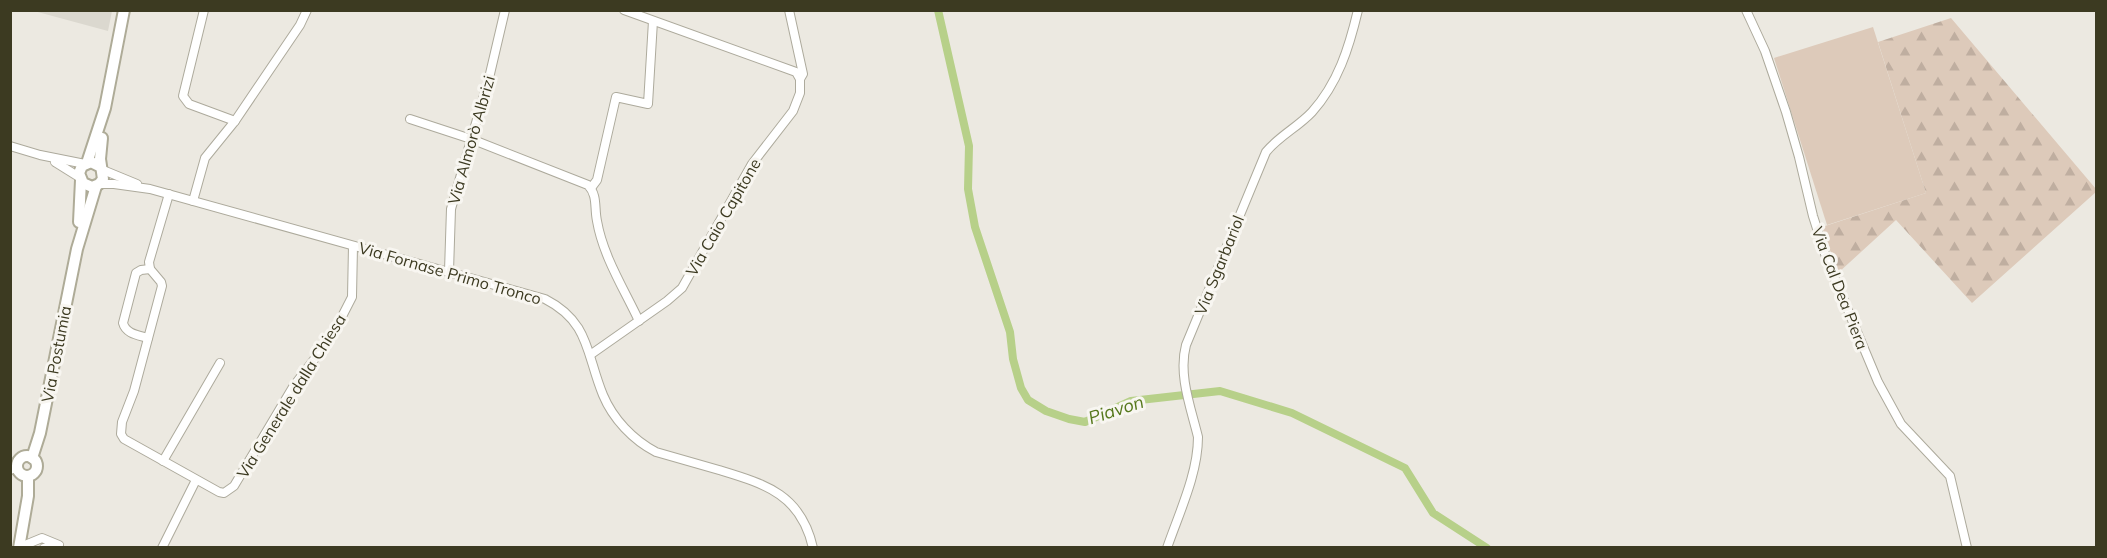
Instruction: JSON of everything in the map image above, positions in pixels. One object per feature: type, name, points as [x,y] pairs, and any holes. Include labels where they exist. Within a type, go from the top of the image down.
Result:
[{"type":"main road","points":[[105,108],[86,164],[80,170],[80,178],[86,185],[98,185],[104,176],[101,168],[105,108],[124,10]]},
{"type":"main road","points":[[86,164],[94,163],[101,168]]},
{"type":"main road","name":"Via Postumia","points":[[77,249],[81,197],[80,178]]},
{"type":"main road","name":"Via Postumia","points":[[32,458],[40,433],[77,249],[98,185]]},
{"type":"main road","points":[[22,457],[32,458],[37,467],[34,474],[28,477],[22,476],[13,469],[22,457]]},
{"type":"main road","points":[[24,546],[28,477]]},
{"type":"street","points":[[204,10],[183,96],[189,104],[235,121]]},
{"type":"street","points":[[193,201],[205,158],[235,121],[300,25],[307,10]]},
{"type":"street","name":"Via Almorò Albrizi","points":[[449,271],[451,209],[489,78],[505,10]]},
{"type":"street","points":[[624,10],[796,72],[800,79]]},
{"type":"street","name":"Via Caio Capitone","points":[[590,355],[668,302],[682,288],[752,164],[793,111],[800,93],[802,70],[789,10]]},
{"type":"street","name":"Via Sgarbariol","points":[[1167,548],[1192,475],[1198,447],[1198,437],[1183,369],[1186,345],[1266,152],[1275,141],[1312,112],[1335,81],[1348,49],[1358,10]]},
{"type":"street","name":"Via Cal Dea Piera","points":[[1746,10],[1765,51],[1786,112],[1813,216],[1832,271],[1878,382],[1901,424],[1950,476],[1967,548]]},
{"type":"street","points":[[591,188],[597,180],[615,97],[648,104],[653,21]]},
{"type":"street","points":[[410,119],[471,139],[585,183],[591,188],[596,198],[595,210],[603,247],[639,321]]},
{"type":"street","points":[[10,146],[40,155],[86,164]]},
{"type":"street","points":[[40,155],[80,178]]},
{"type":"street","name":"Via Fornase Primo Tronco","points":[[101,168],[169,195],[449,271],[545,299],[559,306],[576,322],[590,355],[603,396],[614,415],[641,444],[656,452],[757,481],[773,488],[789,501],[803,520],[810,533],[813,548]]},
{"type":"street","name":"Via Fornase Primo Tronco","points":[[98,185],[114,184],[150,189]]},
{"type":"street","points":[[148,338],[129,332],[123,323],[136,273],[141,270],[150,270],[149,262],[169,195]]},
{"type":"street","name":"Via Generale dalla Chiesa","points":[[150,270],[162,286],[134,391],[122,422],[121,435],[124,439],[196,480],[224,493],[234,486],[293,387],[332,336],[352,297],[353,246]]},
{"type":"street","points":[[163,461],[220,363]]},
{"type":"street","points":[[162,548],[196,480]]},
{"type":"street","points":[[24,546],[42,538],[61,546]]},
{"type":"street","points":[[44,548],[61,546]]},
{"type":"shaded area","points":[[34,11],[112,11],[108,31]]},
{"type":"green space","points":[[1951,18],[2096,189],[2096,192],[1972,303],[1896,220],[1838,273],[1822,227],[1926,193],[1878,42]]},
{"type":"green space","points":[[1873,27],[1926,193],[1827,225],[1774,58]]},
{"type":"waterway","name":"Piavon","points":[[938,10],[969,146],[968,189],[975,227],[1010,332],[1013,359],[1021,388],[1028,400],[1046,411],[1085,422],[1131,401],[1220,391],[1292,413],[1405,468],[1433,513],[1487,548]]}]
